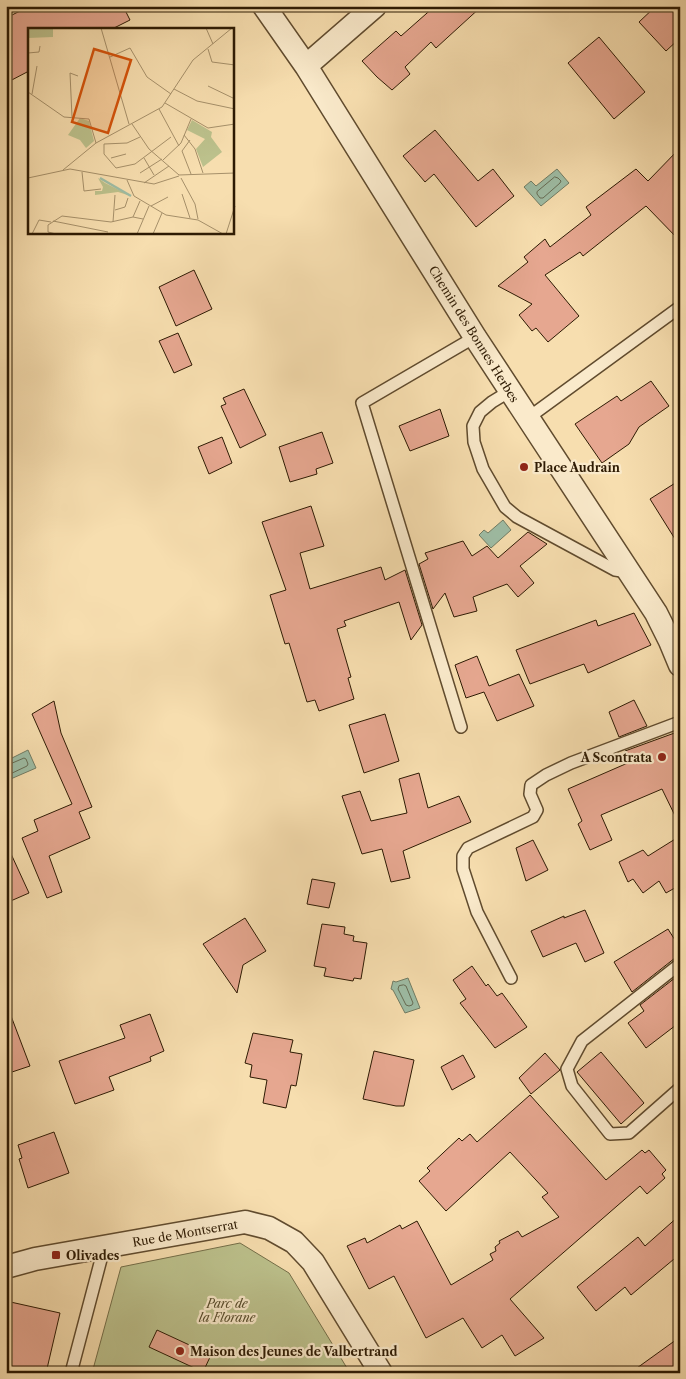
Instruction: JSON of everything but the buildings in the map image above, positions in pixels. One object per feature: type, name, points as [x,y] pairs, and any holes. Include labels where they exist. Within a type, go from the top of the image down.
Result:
[{"type":"street","name":"Chemin des Bonnes Herbes","points":[[264,6],[306,66],[475,337],[656,613],[680,665]]},
{"type":"street","points":[[306,66],[375,6]]},
{"type":"street","name":"Rue de Montserrat","points":[[6,1267],[36,1259],[245,1222],[268,1228],[294,1242],[313,1262],[381,1373]]},
{"type":"lane","points":[[528,418],[680,307]]},
{"type":"lane","points":[[461,727],[362,403],[475,337]]},
{"type":"lane","points":[[510,391],[480,412],[473,426],[474,442],[483,468],[505,507],[518,517],[615,570],[629,572]]},
{"type":"lane","points":[[511,978],[477,912],[463,869],[463,856],[468,848],[532,817],[537,810],[530,794],[531,785],[546,775],[571,763],[680,722]]},
{"type":"lane","points":[[680,964],[582,1041],[567,1069],[572,1086],[610,1134],[629,1133],[680,1088]]},
{"type":"lane","points":[[71,1373],[104,1248]]},
{"type":"green space","name":"Parc de la Florane","points":[[240,1243],[289,1273],[350,1373],[92,1373],[121,1267]]},
{"type":"water","points":[[557,169],[569,183],[541,206],[524,187],[531,181],[536,186]]},
{"type":"water","points":[[503,520],[511,530],[491,548],[479,535],[484,530],[488,533]]},
{"type":"water","points":[[28,750],[36,768],[6,781],[6,761]]},
{"type":"water","points":[[408,978],[420,1008],[405,1013],[391,989],[393,981],[396,982]]},
{"type":"place","name":"Place Audrain","points":[[524,467]]},
{"type":"place","name":"A Scontrata","points":[[662,757]]},
{"type":"place","name":"Olivades","points":[[56,1255]]},
{"type":"place","name":"Maison des Jeunes de Valbertrand","points":[[180,1351]]}]
